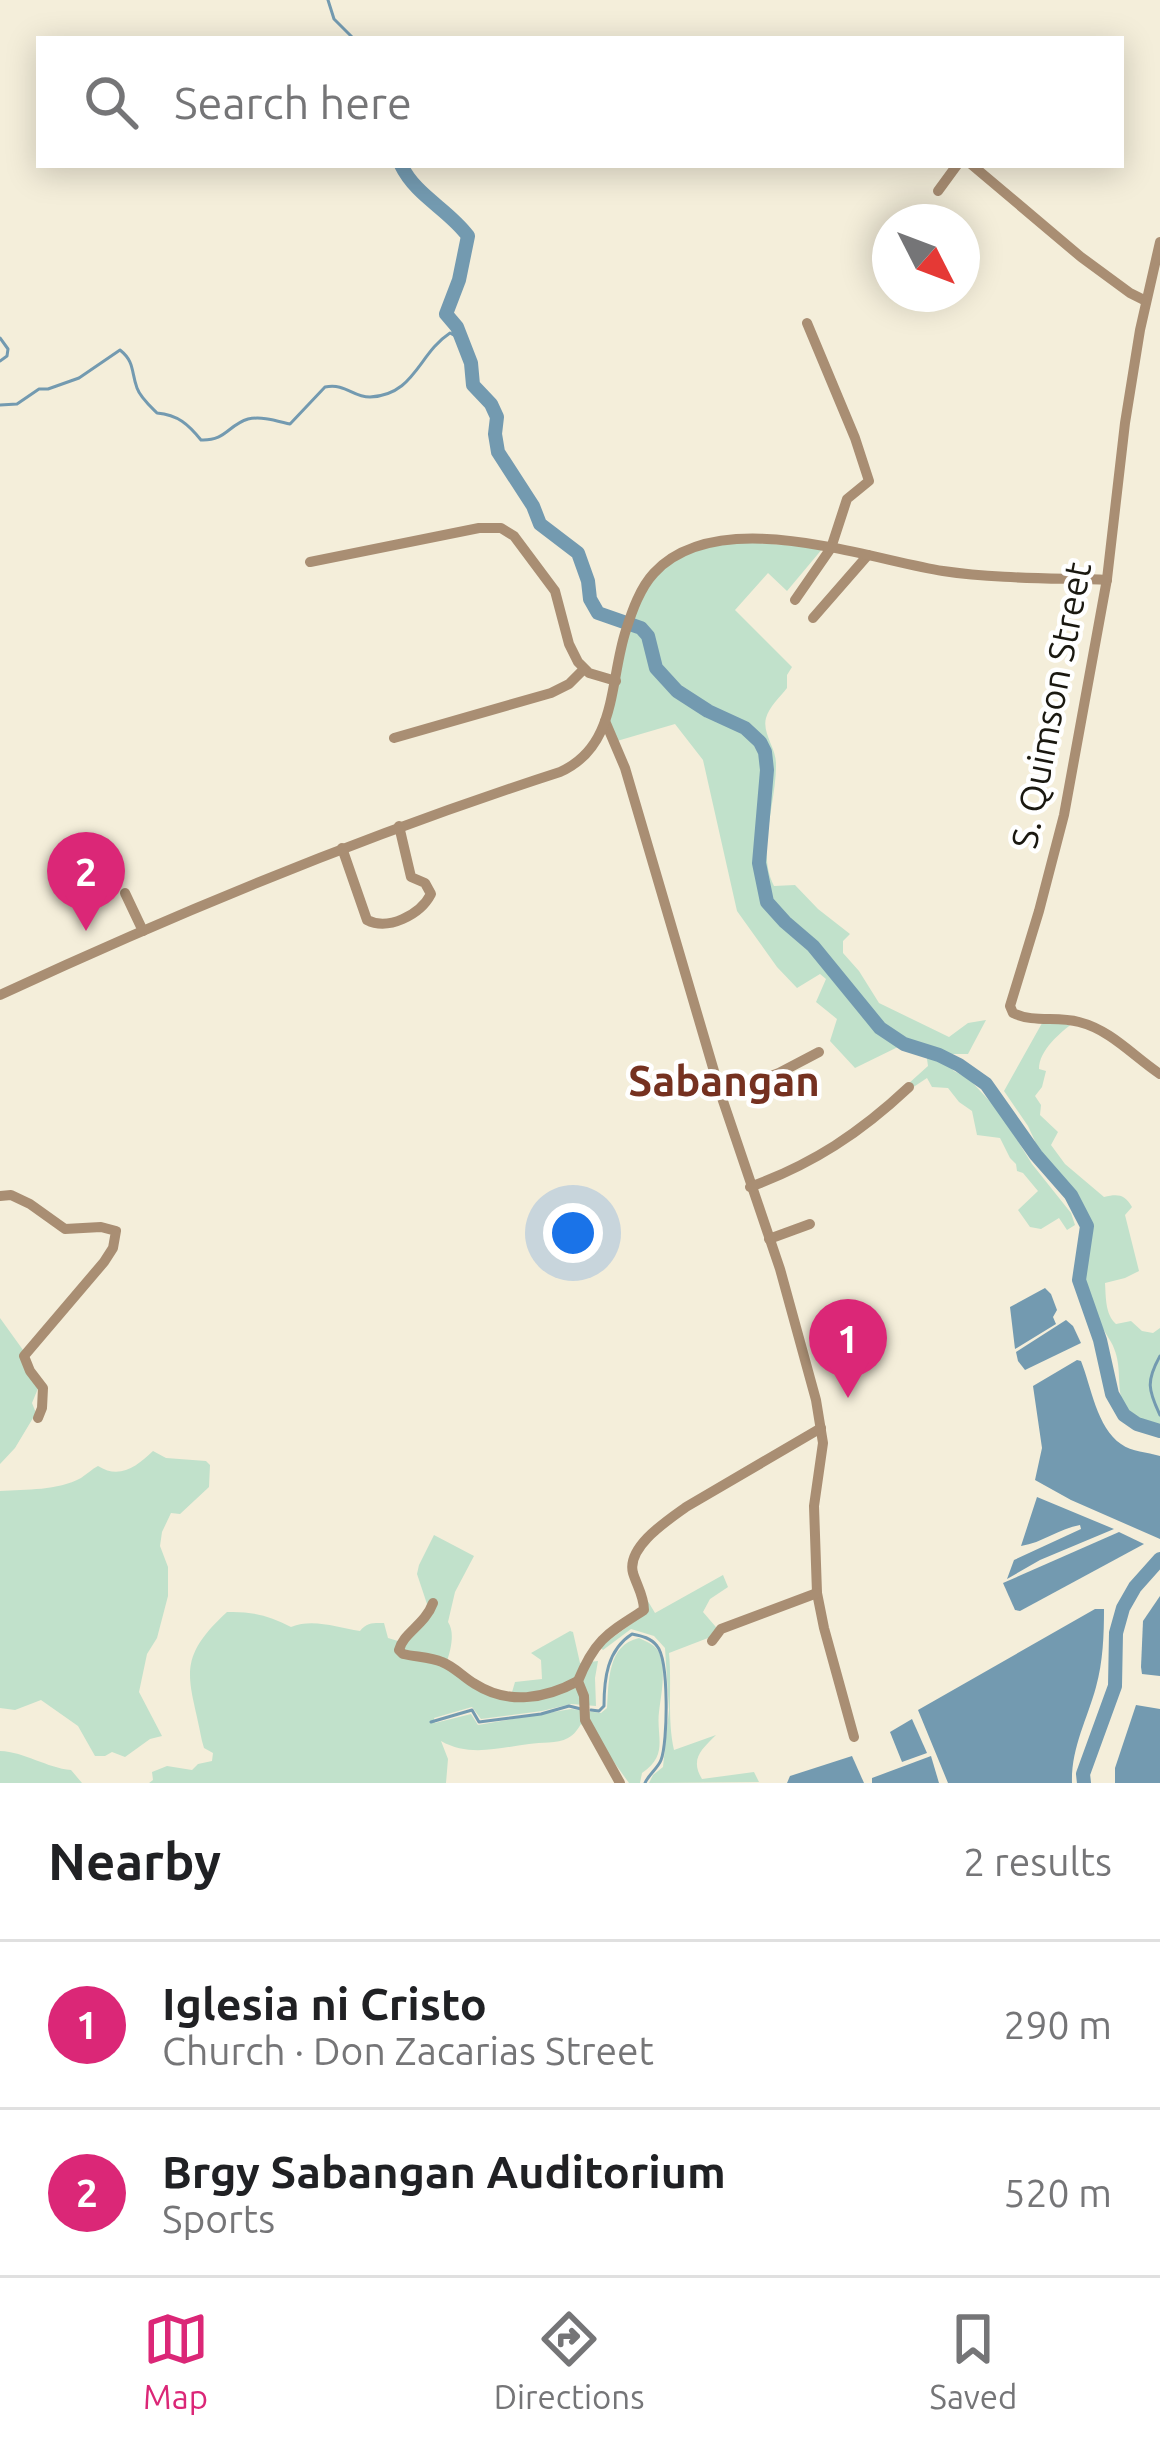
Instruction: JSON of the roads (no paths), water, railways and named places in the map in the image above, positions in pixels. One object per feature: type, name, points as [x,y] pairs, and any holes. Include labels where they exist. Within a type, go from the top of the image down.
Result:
[{"type":"street","points":[[938,191],[956,168]]},
{"type":"street","points":[[975,168],[1081,257],[1146,301]]},
{"type":"street","name":"S. Quimson Street","points":[[1160,242],[1126,423],[1107,580],[1056,848],[1010,1006],[1023,1018],[1065,1019],[1099,1029],[1160,1074]]},
{"type":"street","points":[[795,600],[831,548],[847,499],[869,481],[807,323]]},
{"type":"street","points":[[310,562],[479,528],[502,528],[518,541],[555,591],[569,644],[584,669],[616,681]]},
{"type":"street","points":[[0,995],[204,903],[342,848],[568,769],[591,750],[605,722],[627,627],[650,577],[673,557],[697,546],[743,539],[831,548],[949,572],[1107,580]]},
{"type":"street","points":[[814,618],[868,555]]},
{"type":"street","points":[[394,738],[551,693],[584,669]]},
{"type":"street","points":[[605,722],[626,768],[721,1095],[787,1295],[821,1429],[823,1448],[814,1506],[817,1593],[854,1737]]},
{"type":"street","points":[[342,848],[367,920],[376,925],[395,921],[420,909],[431,893],[425,883],[411,877],[399,826]]},
{"type":"street","points":[[125,893],[143,931]]},
{"type":"street","points":[[721,1095],[819,1052]]},
{"type":"street","points":[[750,1187],[823,1155],[908,1087]]},
{"type":"street","points":[[0,1196],[30,1204],[65,1229],[116,1231],[104,1262],[24,1356],[43,1388],[38,1418]]},
{"type":"street","points":[[769,1239],[810,1224]]},
{"type":"street","points":[[433,1603],[426,1619],[401,1642],[404,1654],[443,1662],[479,1687],[507,1697],[549,1694],[578,1682],[607,1634],[644,1610],[632,1562],[647,1540],[686,1507],[821,1429]]},
{"type":"street","points":[[712,1641],[721,1629],[817,1593]]},
{"type":"street","points":[[578,1682],[588,1727],[620,1783]]},
{"type":"water","points":[[1045,1288],[1057,1310],[1056,1324],[1015,1349],[1010,1307]]},
{"type":"water","points":[[1066,1320],[1081,1343],[1025,1370],[1016,1352]]},
{"type":"water","points":[[1077,1360],[1113,1437],[1130,1449],[1160,1456],[1160,1539],[1035,1480],[1042,1448],[1033,1386]]},
{"type":"water","points":[[1037,1497],[1114,1529],[1007,1579],[1014,1560],[1081,1529],[1080,1525],[1021,1546]]},
{"type":"water","points":[[1119,1532],[1144,1544],[1015,1610],[1003,1583]]},
{"type":"water","points":[[1160,1596],[1160,1676],[1142,1674],[1143,1621]]},
{"type":"water","points":[[1095,1609],[1104,1609],[1102,1658],[1077,1746],[1072,1783],[948,1783],[918,1710]]},
{"type":"water","points":[[1136,1705],[1160,1709],[1160,1783],[1115,1783],[1115,1768]]},
{"type":"water","points":[[912,1719],[927,1753],[902,1762],[890,1732]]},
{"type":"water","points":[[852,1756],[864,1783],[787,1783],[790,1776]]},
{"type":"water","points":[[931,1756],[939,1783],[872,1783],[872,1778]]},
{"type":"waterway","points":[[328,0],[334,19],[351,36]]},
{"type":"waterway","points":[[403,168],[468,236],[446,314],[457,327],[471,363],[473,385],[497,417],[498,452],[540,524],[578,553],[598,613],[641,628],[648,636],[656,668],[677,691],[745,728],[760,742],[767,770],[759,863],[767,902],[813,946],[880,1028],[904,1044],[959,1065],[986,1084],[1071,1195],[1087,1226],[1079,1280],[1112,1394],[1124,1415],[1160,1431]]},
{"type":"waterway","points":[[0,405],[17,404],[39,389],[79,378],[120,350],[130,363],[138,391],[151,407],[182,421],[201,440],[209,440],[248,419],[290,424],[325,387],[370,397],[385,395],[407,381],[450,333],[461,339]]},
{"type":"waterway","points":[[0,338],[8,349],[0,361]]},
{"type":"waterway","points":[[1160,1356],[1150,1386],[1160,1415]]},
{"type":"waterway","points":[[1084,1783],[1083,1774],[1115,1686],[1116,1633],[1123,1608],[1160,1559]]},
{"type":"waterway","points":[[591,1710],[604,1706],[609,1666],[617,1648],[632,1634],[655,1643],[664,1667],[665,1737],[661,1760],[645,1783]]},
{"type":"waterway","points":[[431,1722],[472,1710],[479,1722],[569,1706],[581,1709]]},
{"type":"place","name":"Brgy Sabangan Auditorium","points":[[86,931]]},
{"type":"place","name":"Iglesia ni Cristo","points":[[848,1398]]},
{"type":"district","name":"Sabangan","points":[[724,1081]]}]
